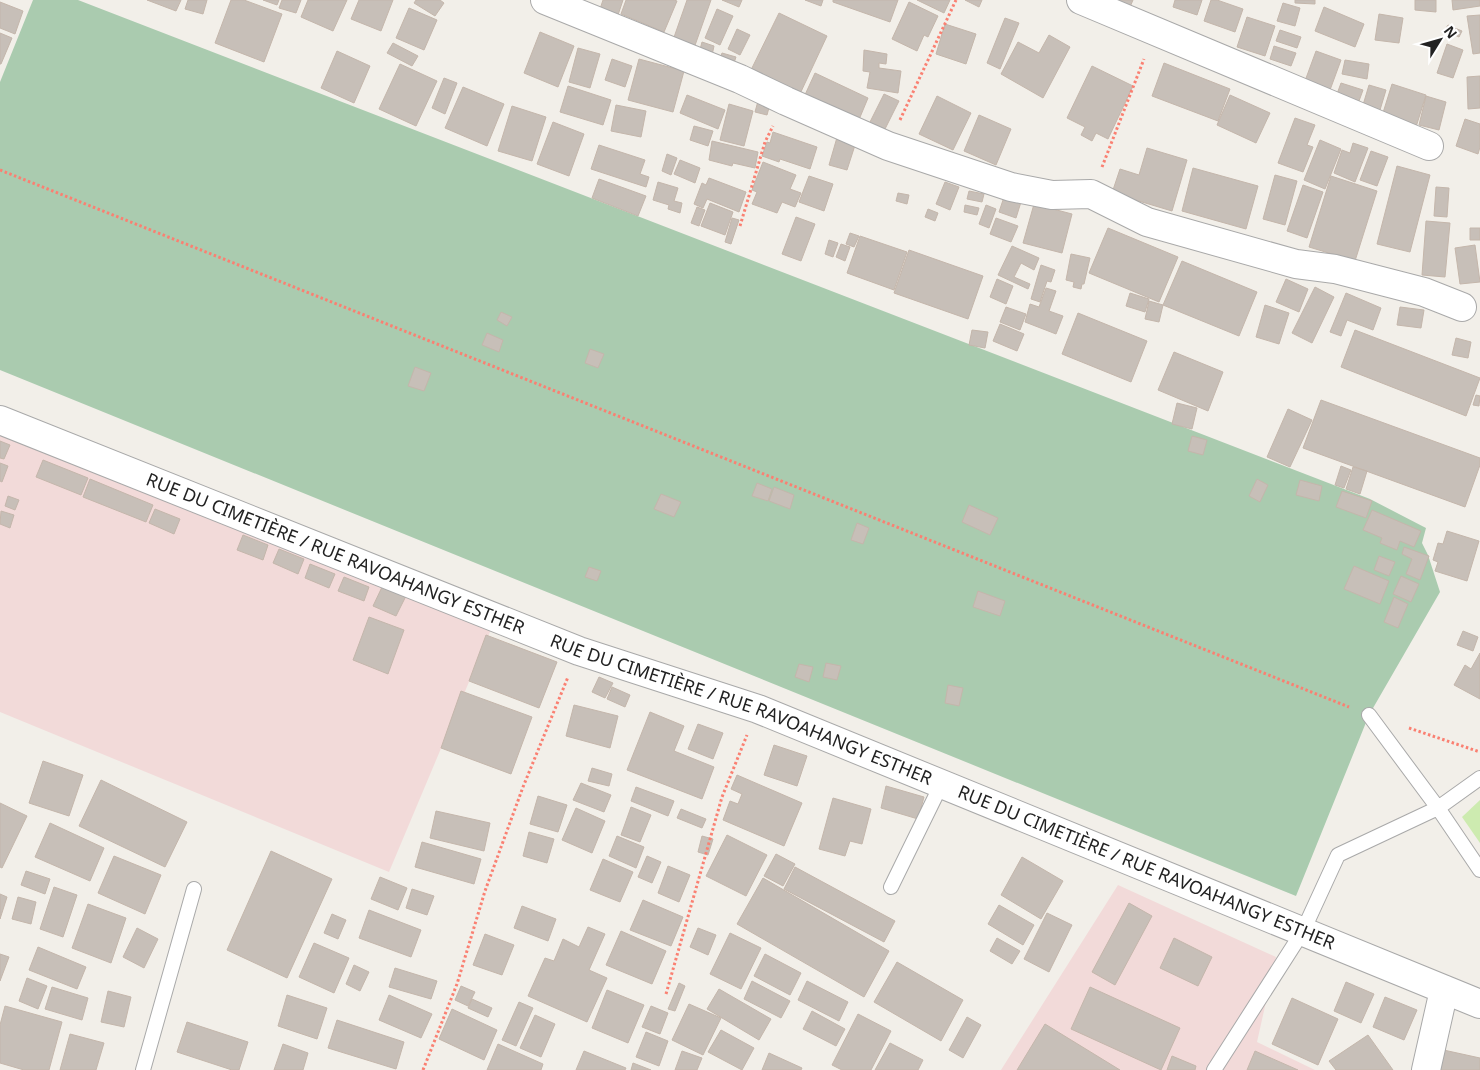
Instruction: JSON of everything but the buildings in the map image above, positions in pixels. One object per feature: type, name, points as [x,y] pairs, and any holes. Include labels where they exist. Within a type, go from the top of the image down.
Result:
[{"type":"street","points":[[545,0],[740,79],[786,102],[888,146],[1011,187],[1052,195],[1092,194],[1147,222],[1296,264],[1334,269],[1424,292],[1462,307]]},
{"type":"street","points":[[1081,0],[1428,146]]},
{"type":"street","name":"RUE DU CIMETIÈRE / RUE RAVOAHANGY ESTHER","points":[[0,420],[579,650],[758,709],[1480,1004]]},
{"type":"street","points":[[1426,1070],[1444,990]]},
{"type":"lane","points":[[1369,715],[1438,808],[1480,870]]},
{"type":"lane","points":[[1214,1070],[1303,931],[1338,855],[1438,808],[1480,778]]},
{"type":"lane","points":[[891,887],[942,783]]},
{"type":"lane","points":[[143,1070],[194,889]]},
{"type":"path","points":[[888,146],[956,0]]},
{"type":"path","points":[[1092,194],[1146,55],[1161,33]]},
{"type":"path","points":[[740,226],[765,142],[786,102]]},
{"type":"path","points":[[0,170],[1369,715],[1480,752]]},
{"type":"path","points":[[423,1070],[456,984],[485,891],[523,786],[579,650]]},
{"type":"path","points":[[666,994],[722,797],[758,709]]},
{"type":"shaded area","points":[[0,425],[495,620],[389,872],[0,712]]},
{"type":"shaded area","points":[[1118,885],[1276,957],[1257,1042],[1315,1070],[1001,1070]]},
{"type":"green space","points":[[33,0],[78,0],[1370,499],[1426,528],[1422,543],[1440,592],[1369,715],[1296,896],[0,370],[0,82]]},
{"type":"green space","points":[[1480,800],[1480,843],[1462,817]]}]
